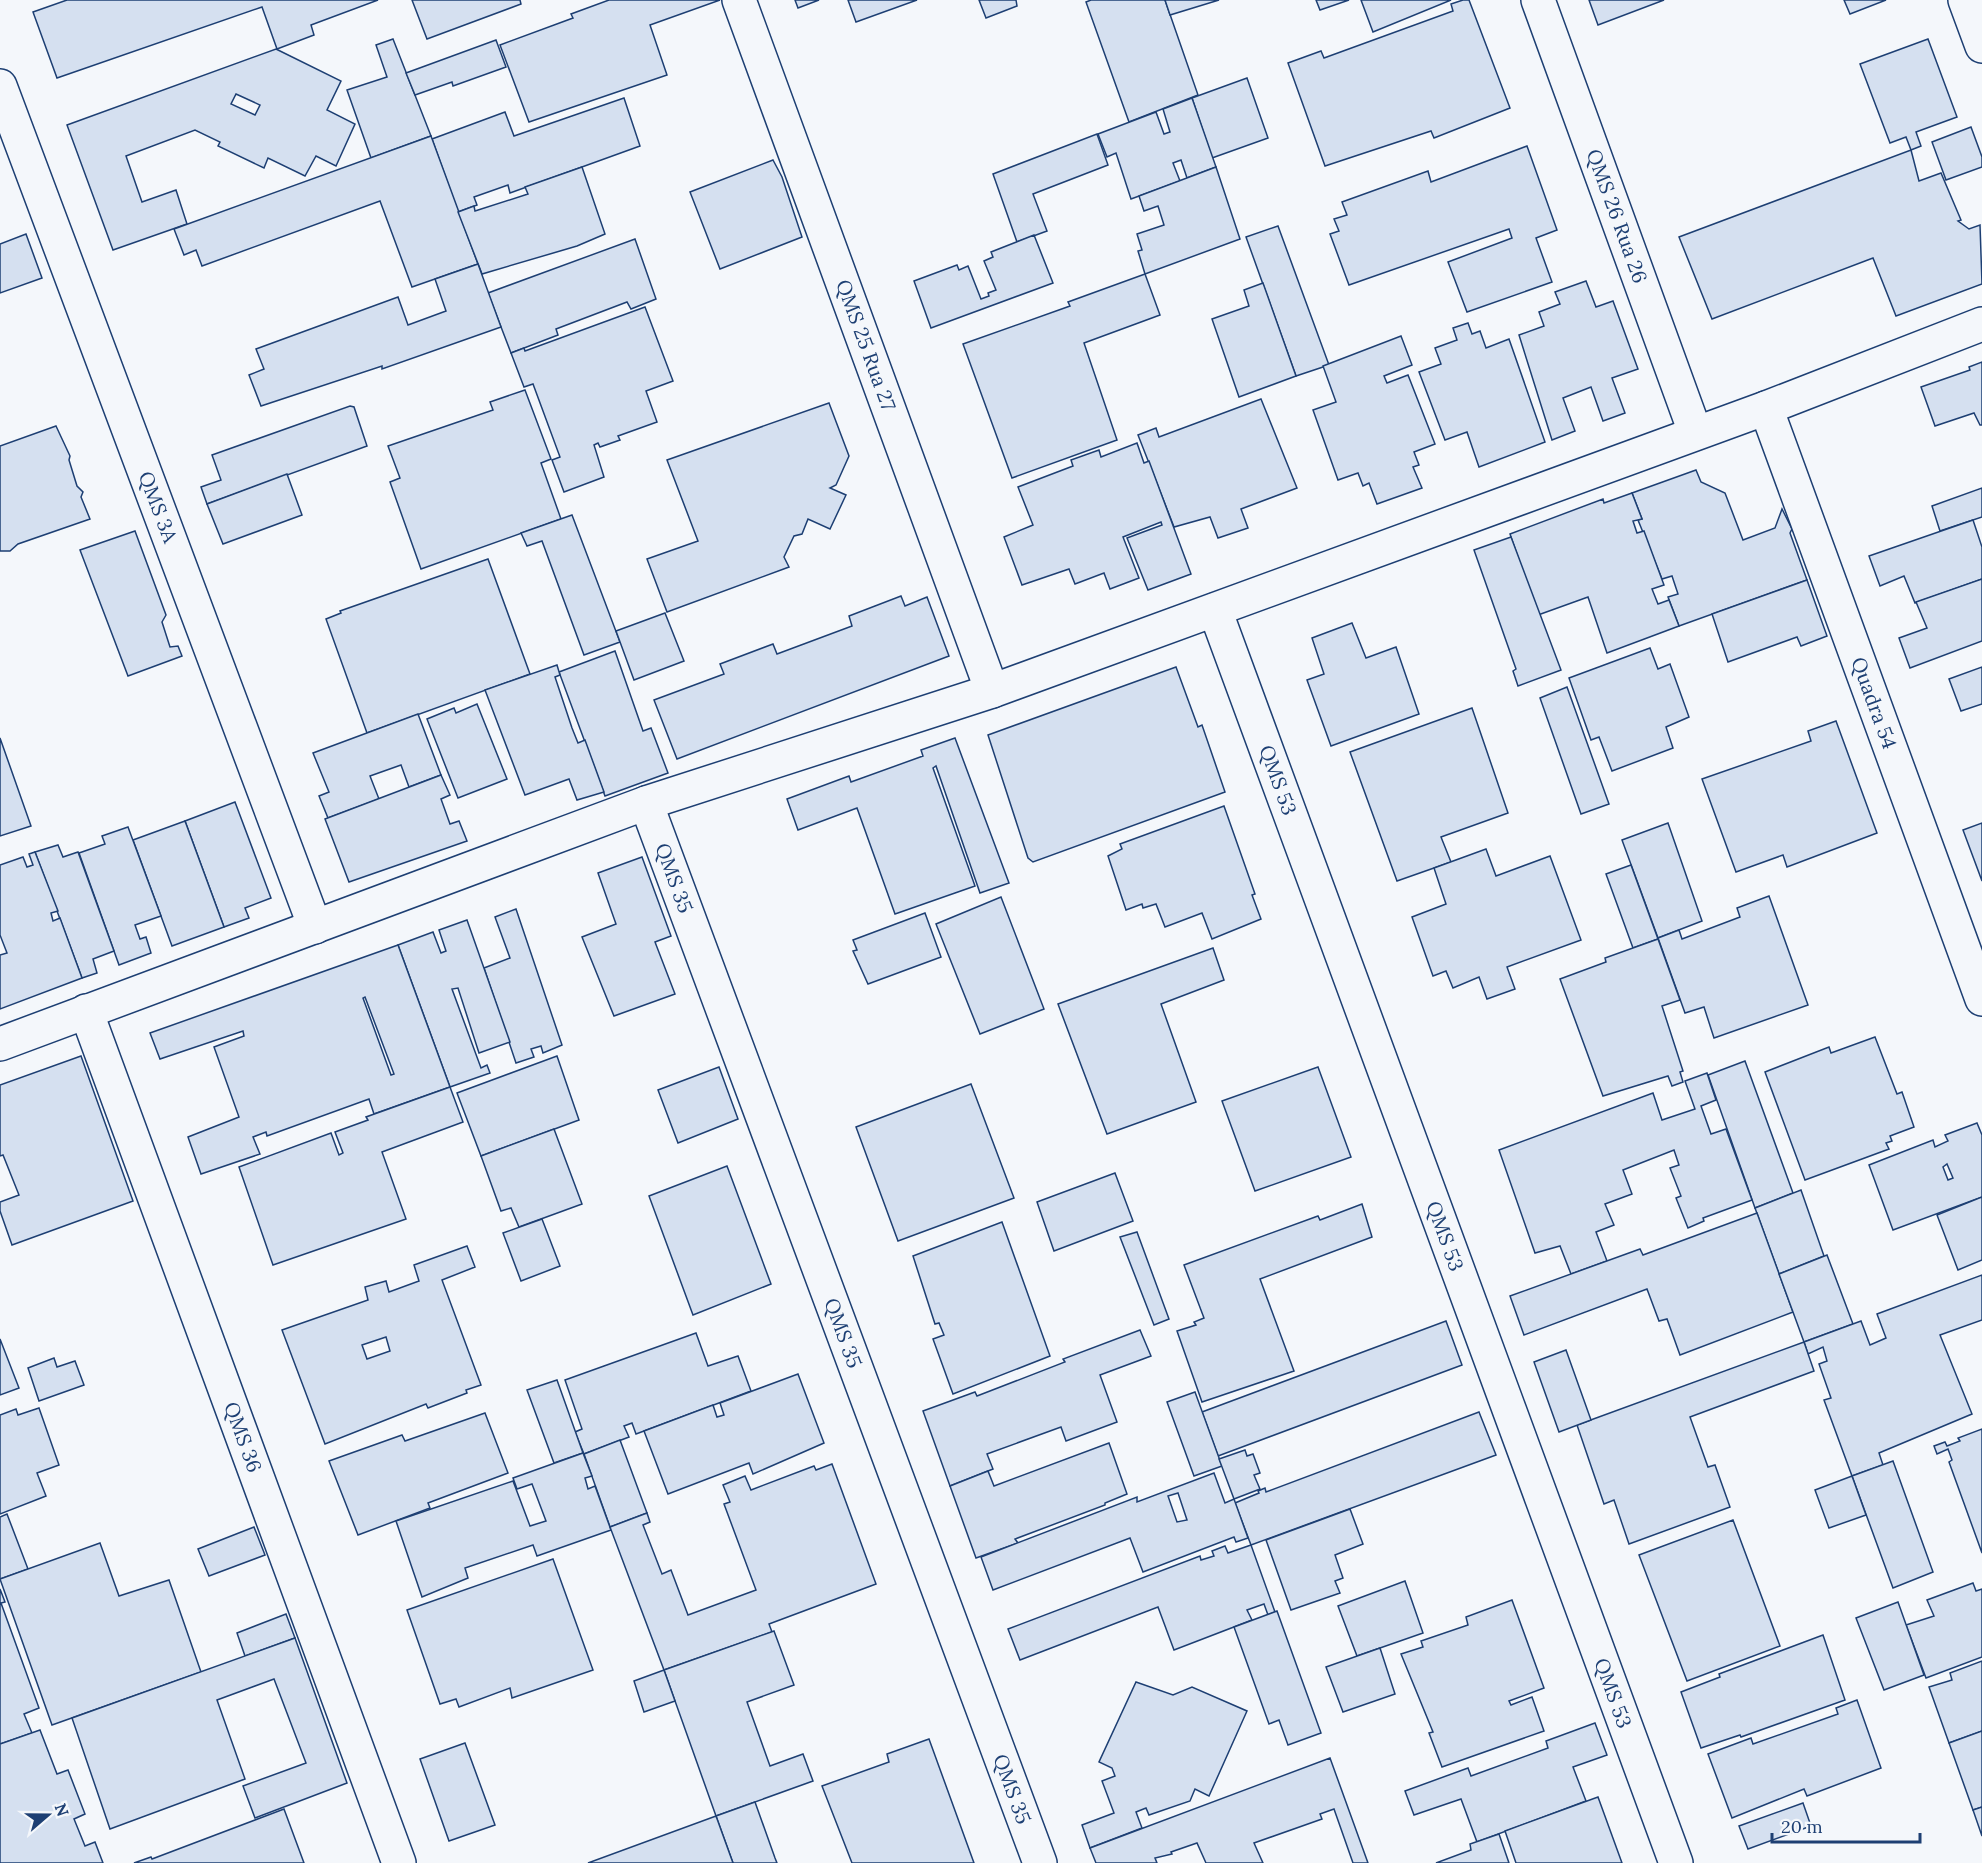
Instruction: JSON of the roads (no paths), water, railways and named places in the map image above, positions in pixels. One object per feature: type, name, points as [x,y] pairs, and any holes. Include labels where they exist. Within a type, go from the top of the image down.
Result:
[{"type":"street","name":"QMS 25 Rua 27","points":[[739,0],[992,691]]},
{"type":"street","name":"QMS 26 Rua 26","points":[[1538,0],[1695,432]]},
{"type":"street","points":[[1965,0],[1982,46]]},
{"type":"street","name":"QMS 3A","points":[[0,86],[315,927]]},
{"type":"street","points":[[0,1044],[646,803],[992,691],[1215,610],[1695,432],[1766,408],[1982,324]]},
{"type":"street","name":"Quadra 54","points":[[1766,408],[1982,999]]},
{"type":"street","name":"QMS 53","points":[[1215,610],[1676,1863]]},
{"type":"street","name":"QMS 35","points":[[646,803],[1040,1863]]},
{"type":"street","name":"QMS 36","points":[[86,1011],[399,1863]]}]
